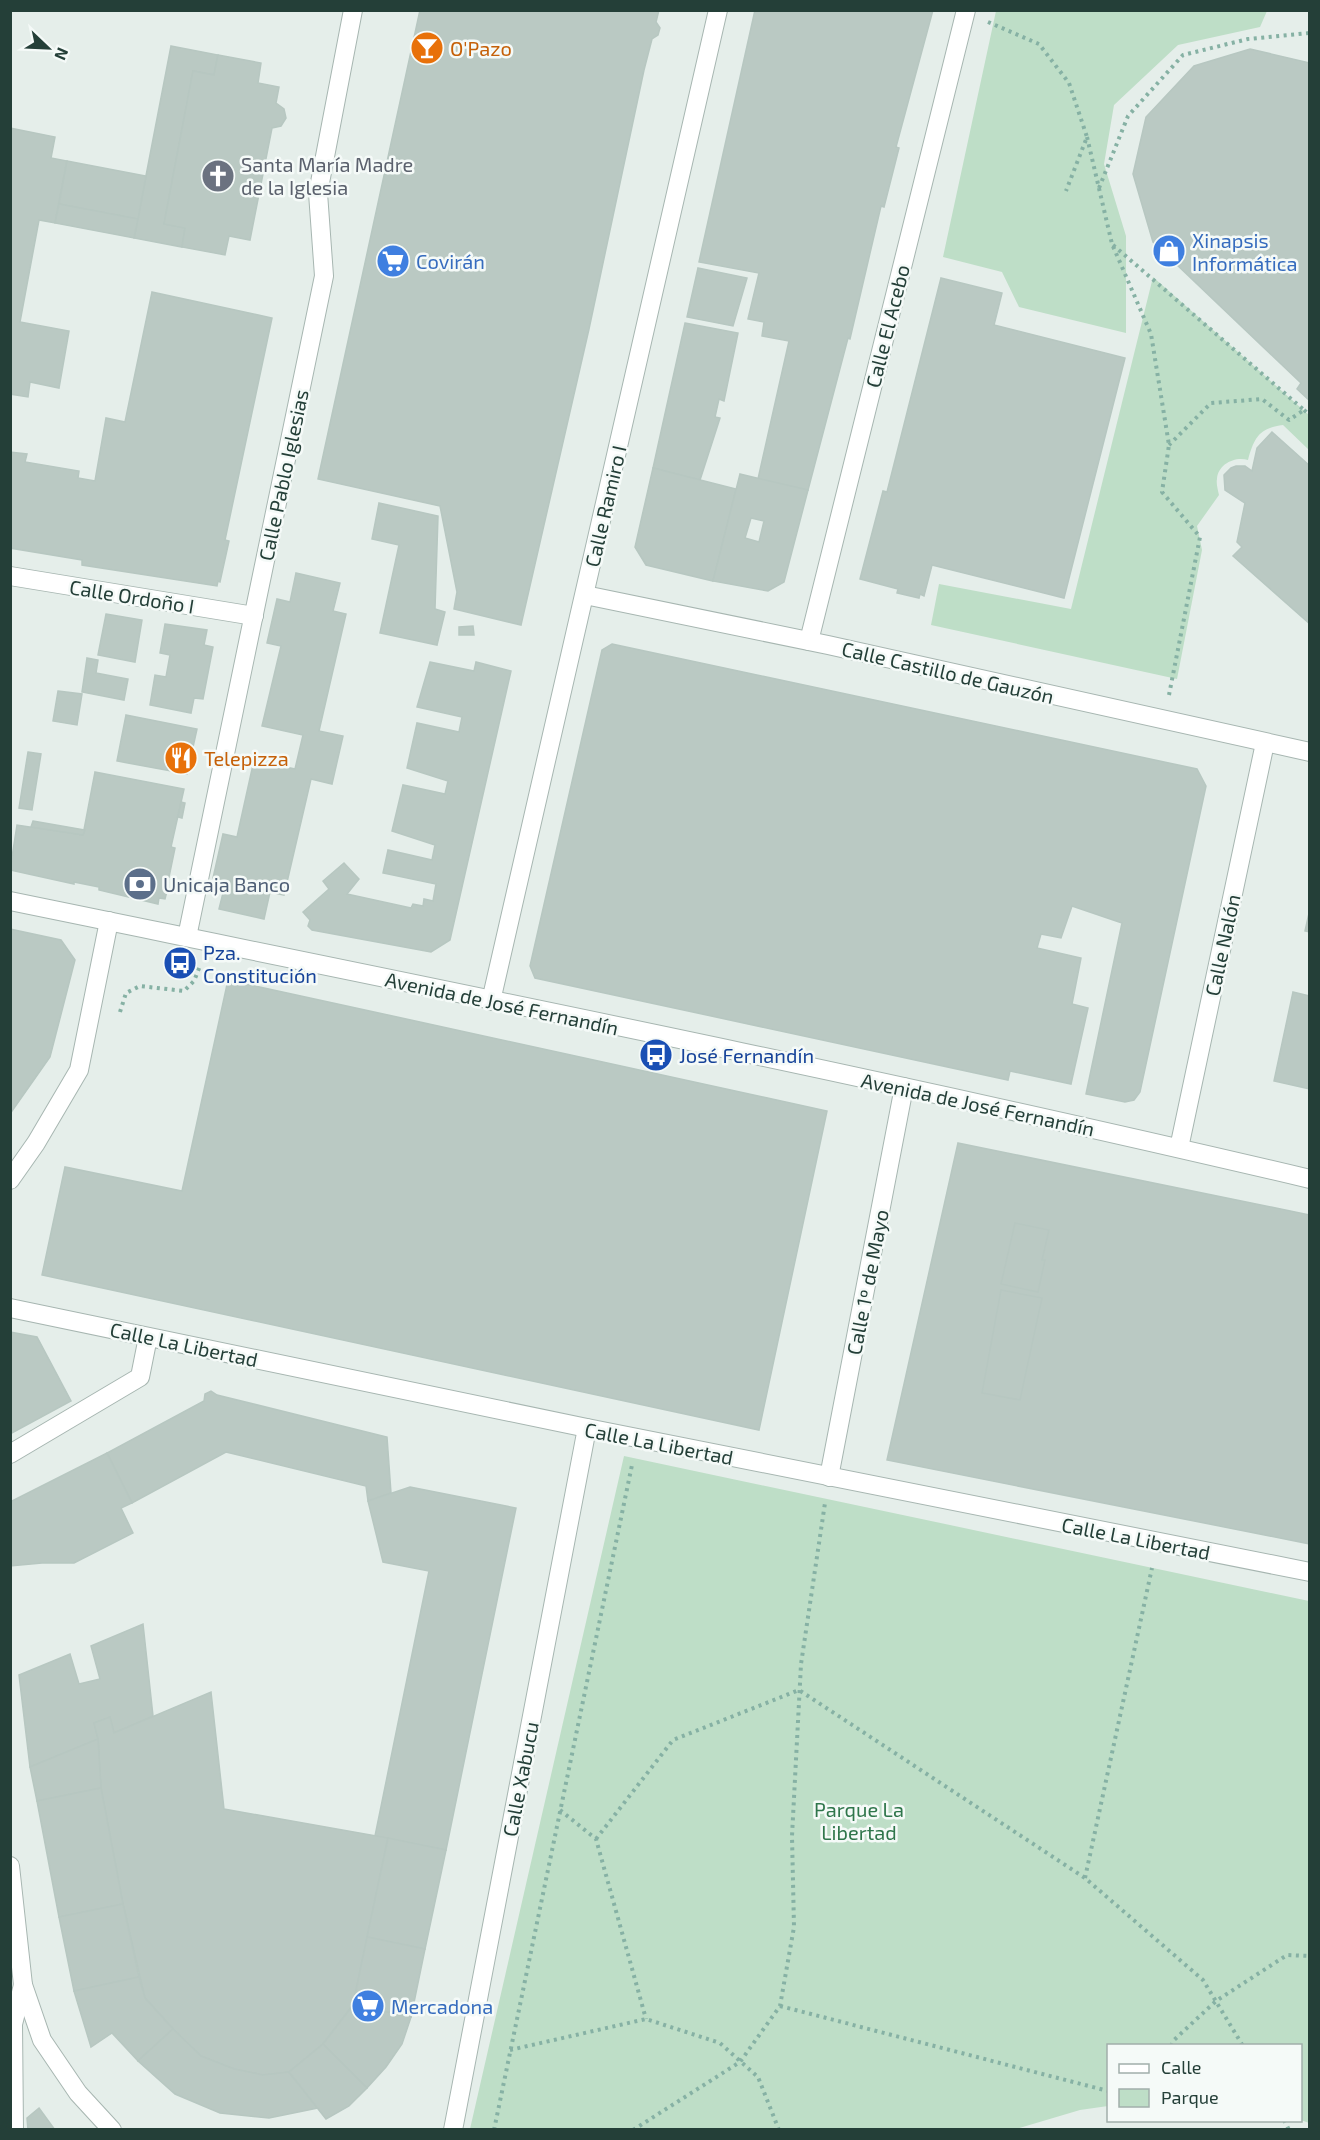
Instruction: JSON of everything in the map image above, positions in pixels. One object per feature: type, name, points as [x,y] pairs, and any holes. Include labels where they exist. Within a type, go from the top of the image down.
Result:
[{"type":"street","name":"Calle Pablo Iglesias","points":[[187,937],[324,276],[318,193],[353,10]]},
{"type":"street","name":"Calle Ramiro I","points":[[491,1001],[718,10]]},
{"type":"street","name":"Calle El Acebo","points":[[809,641],[966,11]]},
{"type":"street","name":"Calle Ordoño I","points":[[10,576],[254,616]]},
{"type":"street","name":"Calle Castillo de Gauzón","points":[[585,595],[809,641],[1310,752]]},
{"type":"street","name":"Calle Nalón","points":[[1179,1148],[1265,743]]},
{"type":"street","name":"Avenida de José Fernandín","points":[[10,901],[904,1087],[1310,1179]]},
{"type":"street","points":[[10,1180],[36,1143],[79,1070],[109,921]]},
{"type":"street","name":"Calle 1º de Mayo","points":[[829,1477],[904,1087]]},
{"type":"street","name":"Calle La Libertad","points":[[10,1308],[638,1439],[1310,1572]]},
{"type":"street","points":[[10,1454],[140,1377],[148,1336]]},
{"type":"street","name":"Calle Xabucu","points":[[453,2130],[587,1428]]},
{"type":"street","points":[[10,1866],[23,1985],[42,2040],[78,2093],[112,2130]]},
{"type":"street","points":[[14,2130],[13,2024],[23,1985]]},
{"type":"path","points":[[966,11],[1039,44],[1069,83],[1087,137],[1112,244],[1151,334],[1169,445],[1162,492],[1200,537],[1164,720]]},
{"type":"path","points":[[1099,188],[1128,116],[1183,55],[1248,39],[1310,33]]},
{"type":"path","points":[[1066,191],[1087,137]]},
{"type":"path","points":[[1112,244],[1310,415]]},
{"type":"path","points":[[1169,445],[1211,403],[1262,399],[1289,420],[1304,410]]},
{"type":"path","points":[[494,2130],[638,1439]]},
{"type":"path","points":[[633,2130],[740,2062],[780,2006],[794,1927],[792,1836],[801,1664],[829,1477]]},
{"type":"path","points":[[1085,1878],[1157,1542]]},
{"type":"path","points":[[596,1839],[672,1740],[799,1690]]},
{"type":"path","points":[[799,1690],[1085,1878],[1203,1980],[1242,2044]]},
{"type":"path","points":[[560,1810],[596,1839],[646,2019]]},
{"type":"path","points":[[1173,2044],[1174,2040],[1216,2001],[1287,1955],[1310,1956]]},
{"type":"path","points":[[780,2006],[1107,2091]]},
{"type":"path","points":[[510,2050],[646,2019],[720,2043],[758,2078],[779,2130]]},
{"type":"green space","points":[[996,11],[1267,11],[1260,27],[1178,45],[1114,105],[1104,164],[1126,236],[1126,333],[1019,307],[1002,272],[943,257]]},
{"type":"green space","points":[[1153,277],[1309,415],[1309,450],[1283,425],[1275,426],[1263,432],[1255,440],[1248,460],[1233,460],[1220,469],[1217,483],[1219,495],[1197,526],[1202,550],[1177,679],[931,625],[939,584],[1071,609]]},
{"type":"green space","name":"Parque La Libertad","points":[[624,1456],[1309,1601],[1309,2123],[1302,2120],[1302,2044],[1107,2044],[1107,2106],[1080,2110],[1016,2129],[470,2129]]},
{"type":"building","points":[[420,10],[659,10],[656,22],[660,28],[658,35],[652,39],[644,70],[589,329],[521,625],[454,609],[457,592],[440,506],[318,479]]},
{"type":"building","points":[[755,10],[933,10],[896,147],[899,148],[884,207],[881,206],[850,339],[848,338],[808,490],[758,479],[789,341],[762,336],[764,322],[748,319],[759,273],[699,262]]},
{"type":"building","points":[[171,46],[218,55],[214,75],[193,71],[164,224],[185,228],[182,247],[134,238]]},
{"type":"building","points":[[1250,49],[1310,63],[1310,401],[1297,389],[1301,383],[1153,242],[1133,174],[1146,117],[1194,66]]},
{"type":"building","name":"Santa María Madre de la Iglesia","points":[[218,55],[261,63],[258,83],[279,87],[276,103],[284,109],[286,118],[281,126],[272,128],[250,240],[229,236],[225,255],[182,247],[185,228],[164,224],[193,71],[214,75]]},
{"type":"building","points":[[10,128],[55,137],[51,158],[67,161],[55,223],[39,220],[20,322],[69,331],[59,388],[30,382],[28,397],[10,394]]},
{"type":"building","points":[[67,161],[146,176],[138,219],[59,204]]},
{"type":"building","points":[[59,204],[138,219],[134,238],[55,223]]},
{"type":"building","points":[[698,268],[747,278],[733,326],[687,317]]},
{"type":"building","points":[[941,278],[1002,293],[994,325],[1125,358],[1064,598],[932,565],[924,596],[920,594],[919,598],[897,593],[898,589],[860,579],[883,491],[887,492]]},
{"type":"building","points":[[152,292],[272,318],[225,540],[229,541],[220,582],[218,581],[217,586],[82,565],[82,560],[10,548],[10,452],[27,454],[25,462],[79,471],[78,478],[95,481],[106,418],[125,422]]},
{"type":"building","points":[[685,323],[738,333],[724,401],[719,399],[715,417],[720,418],[700,480],[653,468]]},
{"type":"building","points":[[1272,432],[1310,466],[1310,624],[1233,556],[1242,547],[1237,542],[1245,503],[1225,490],[1224,475],[1236,466],[1245,466],[1252,471],[1257,448]]},
{"type":"building","points":[[653,468],[736,489],[713,581],[646,565],[635,547]]},
{"type":"building","points":[[740,474],[808,490],[784,582],[768,591],[713,581]],"holes":[[[751,518],[764,521],[759,542],[745,538]]]},
{"type":"building","points":[[379,503],[438,516],[435,609],[445,612],[437,645],[380,633],[399,545],[372,539]]},
{"type":"building","points":[[296,573],[340,583],[333,611],[346,614],[319,731],[343,736],[332,784],[311,779],[284,895],[270,892],[264,919],[219,909],[226,881],[213,878],[223,834],[237,837],[254,760],[295,769],[303,735],[262,726],[281,646],[267,643],[277,599],[290,602]]},
{"type":"building","points":[[106,614],[142,620],[135,662],[98,655]]},
{"type":"building","points":[[165,624],[207,630],[204,645],[213,647],[203,699],[194,698],[191,713],[150,705],[155,675],[166,677],[170,655],[160,653]]},
{"type":"building","points":[[473,626],[474,635],[459,635],[459,627]]},
{"type":"building","points":[[612,644],[1197,769],[1206,786],[1140,1092],[1134,1100],[1125,1102],[1086,1094],[1122,923],[1072,906],[1061,938],[1041,934],[1037,948],[1081,958],[1072,1004],[1088,1008],[1071,1084],[1010,1071],[1008,1080],[535,978],[530,966],[602,650]]},
{"type":"building","points":[[87,658],[98,660],[96,673],[128,679],[124,700],[82,692]]},
{"type":"building","points":[[430,662],[474,671],[476,662],[511,671],[450,940],[431,952],[312,930],[308,926],[310,920],[303,912],[329,889],[323,881],[344,863],[359,879],[347,894],[411,908],[413,904],[423,906],[424,899],[433,901],[436,884],[383,873],[388,850],[432,860],[435,845],[392,831],[403,785],[445,794],[448,781],[407,768],[417,723],[459,732],[462,717],[417,707]]},
{"type":"building","points":[[58,691],[82,694],[77,725],[53,721]]},
{"type":"building","points":[[126,715],[197,729],[187,774],[117,761]]},
{"type":"building","points":[[28,752],[41,754],[32,810],[19,808]]},
{"type":"building","points":[[95,772],[184,789],[171,847],[175,848],[169,877],[165,876],[163,886],[168,887],[165,899],[159,898],[158,904],[99,890],[99,887],[10,870],[17,825],[83,835]]},
{"type":"building","points":[[181,802],[185,803],[182,818],[178,817]]},
{"type":"building","points":[[33,821],[85,830],[83,835],[31,827]]},
{"type":"building","points":[[1310,909],[1310,932],[1305,931]]},
{"type":"building","points":[[10,929],[61,940],[75,960],[50,1057],[10,1114]]},
{"type":"building","points":[[228,980],[827,1111],[759,1430],[42,1275],[65,1167],[182,1191]]},
{"type":"building","points":[[1293,992],[1310,996],[1310,1089],[1274,1081]]},
{"type":"building","points":[[958,1143],[1310,1215],[1310,1544],[887,1460]]},
{"type":"building","points":[[1015,1223],[1049,1230],[1038,1292],[1001,1284]]},
{"type":"building","points":[[1001,1290],[1042,1298],[1020,1400],[982,1393]]},
{"type":"building","points":[[10,1332],[37,1337],[71,1401],[10,1434]]},
{"type":"building","points":[[211,1391],[217,1395],[387,1437],[391,1493],[368,1501],[366,1486],[226,1452],[132,1503],[107,1453],[204,1401],[205,1394]]},
{"type":"building","points":[[107,1453],[132,1503],[121,1508],[133,1533],[74,1563],[10,1566],[10,1502]]},
{"type":"building","points":[[410,1487],[516,1508],[446,1850],[375,1836],[429,1571],[383,1562],[368,1501]]},
{"type":"building","points":[[143,1624],[153,1716],[114,1733],[110,1717],[94,1723],[98,1739],[30,1767],[19,1675],[70,1654],[79,1684],[100,1679],[91,1646]]},
{"type":"building","points":[[211,1692],[224,1809],[388,1838],[353,2005],[323,2044],[289,2072],[263,2075],[234,2069],[201,2056],[173,2029],[145,1998],[123,1904],[101,1788],[98,1739],[94,1723],[110,1717],[114,1733]]},
{"type":"building","points":[[98,1739],[101,1788],[37,1801],[30,1767]]},
{"type":"building","points":[[101,1788],[123,1904],[59,1917],[37,1801]]},
{"type":"building","points":[[388,1838],[446,1850],[425,1949],[367,1937]]},
{"type":"building","points":[[123,1904],[139,1977],[74,1991],[59,1917]]},
{"type":"building","points":[[367,1937],[425,1949],[411,2017],[353,2005]]},
{"type":"building","points":[[139,1977],[145,1998],[173,2029],[138,2061],[112,2033],[91,2047],[74,1991]]},
{"type":"building","points":[[353,2005],[411,2017],[402,2044],[367,2088],[323,2044]]},
{"type":"building","points":[[173,2029],[201,2056],[234,2069],[263,2075],[289,2072],[318,2108],[269,2118],[220,2113],[175,2094],[138,2061]]},
{"type":"building","points":[[323,2044],[367,2088],[349,2106],[326,2119],[289,2072]]},
{"type":"building","points":[[39,2108],[55,2130],[28,2130],[27,2118]]},
{"type":"place","name":"O'Pazo","points":[[427,48]]},
{"type":"place","name":"Santa María Madre de la Iglesia","points":[[218,176]]},
{"type":"place","name":"Xinapsis Informática","points":[[1169,251]]},
{"type":"place","name":"Covirán","points":[[393,261]]},
{"type":"place","name":"Telepizza","points":[[181,758]]},
{"type":"place","name":"Unicaja Banco","points":[[140,884]]},
{"type":"place","name":"Pza. Constitución","points":[[180,963]]},
{"type":"place","name":"José Fernandín","points":[[656,1055]]},
{"type":"place","name":"Mercadona","points":[[368,2006]]}]
